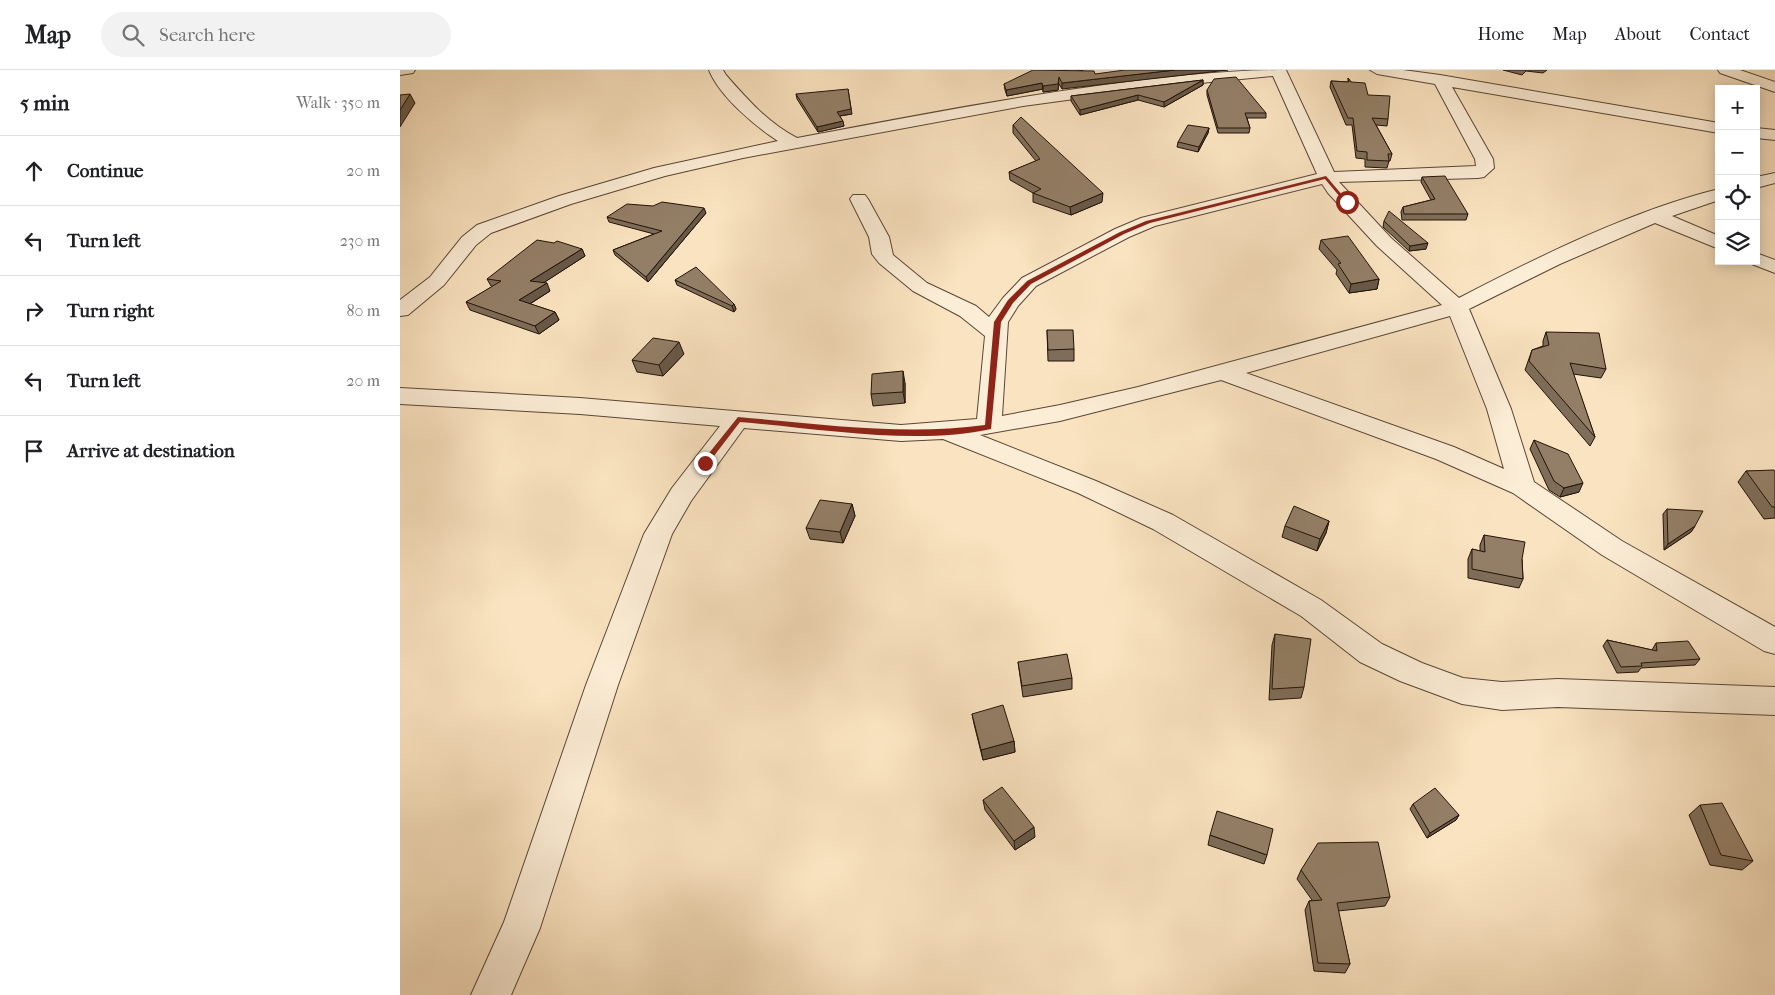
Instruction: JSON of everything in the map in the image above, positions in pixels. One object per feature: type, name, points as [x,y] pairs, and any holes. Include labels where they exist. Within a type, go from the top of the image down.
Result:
[{"type":"street","points":[[400,71],[408,70]]},
{"type":"street","points":[[716,70],[719,77],[757,119],[771,131],[796,144]]},
{"type":"street","points":[[1381,70],[1715,127]]},
{"type":"street","points":[[1725,70],[1775,87]]},
{"type":"street","points":[[400,310],[437,281],[469,241],[490,226],[660,172],[743,153],[1053,96],[1170,81],[1279,71],[1326,177],[1334,189],[1384,242],[1457,307],[1499,409],[1522,487]]},
{"type":"street","points":[[989,427],[998,322],[1010,302],[1029,282],[1122,233],[1148,222],[1326,177],[1478,172],[1485,168],[1484,159],[1440,80]]},
{"type":"street","points":[[1760,133],[1775,135]]},
{"type":"street","points":[[1760,182],[1775,178]]},
{"type":"street","points":[[400,396],[580,406],[846,430],[901,433],[950,432],[989,427],[1088,409],[1457,307],[1502,284],[1655,216],[1715,195]]},
{"type":"street","points":[[859,199],[879,237],[882,254],[886,259],[920,287],[968,311],[996,334]]},
{"type":"street","points":[[1655,216],[1715,242]]},
{"type":"street","points":[[1760,261],[1775,267]]},
{"type":"street","points":[[1221,372],[1444,453],[1522,487],[1612,548],[1775,642]]},
{"type":"street","points":[[491,995],[521,928],[599,695],[658,534],[681,495],[738,419]]},
{"type":"street","points":[[950,432],[1087,487],[1163,522],[1311,608],[1371,653],[1411,672],[1462,691],[1502,696],[1558,693],[1775,701]]},
{"type":"building","points":[[1033,70],[1094,71],[1095,74],[1125,70],[1175,70],[1062,83],[1059,77],[1058,84],[1043,86],[1042,83],[1006,90],[1004,84]]},
{"type":"building","points":[[1236,77],[1266,113],[1245,113],[1250,128],[1218,128],[1207,90],[1214,79]]},
{"type":"building","points":[[1348,78],[1351,82],[1365,83],[1368,95],[1390,96],[1388,119],[1372,118],[1392,154],[1388,154],[1389,161],[1367,160],[1367,152],[1357,151],[1353,118],[1348,118],[1331,81],[1349,82]]},
{"type":"building","points":[[1203,80],[1164,102],[1138,95],[1080,110],[1071,96]]},
{"type":"building","points":[[848,89],[851,109],[837,112],[843,121],[817,127],[796,94]]},
{"type":"building","points":[[410,94],[400,110],[400,95]]},
{"type":"building","points":[[1021,117],[1103,193],[1070,207],[1033,193],[1041,189],[1009,172],[1040,159],[1013,125]]},
{"type":"building","points":[[1188,125],[1209,128],[1199,147],[1178,142]]},
{"type":"building","points":[[1445,176],[1468,214],[1404,214],[1403,207],[1435,199],[1422,177]]},
{"type":"building","points":[[662,202],[704,208],[646,277],[613,250],[662,231],[607,217],[627,204],[653,206]]},
{"type":"building","points":[[1389,211],[1428,243],[1410,246],[1384,221]]},
{"type":"building","points":[[1348,236],[1379,279],[1351,284],[1338,264],[1341,263],[1321,240]]},
{"type":"building","points":[[537,240],[554,243],[557,241],[582,249],[530,281],[547,283],[519,300],[555,312],[535,326],[466,302],[501,281],[487,279]]},
{"type":"building","points":[[696,267],[734,304],[732,306],[675,280]]},
{"type":"building","points":[[1047,330],[1073,330],[1074,349],[1048,350]]},
{"type":"building","points":[[1546,332],[1599,333],[1606,369],[1570,363],[1595,437],[1529,361],[1532,350],[1549,345]]},
{"type":"building","points":[[653,338],[679,342],[659,365],[632,360]]},
{"type":"building","points":[[903,371],[903,392],[871,394],[872,374]]},
{"type":"building","points":[[1534,440],[1568,454],[1583,483],[1564,488],[1554,481]]},
{"type":"building","points":[[1774,470],[1775,507],[1772,507],[1746,471]]},
{"type":"building","points":[[820,500],[852,504],[840,532],[806,528]]},
{"type":"building","points":[[1294,506],[1329,521],[1320,539],[1285,526]]},
{"type":"building","points":[[1667,509],[1703,511],[1695,526],[1668,544]]},
{"type":"building","points":[[1484,535],[1525,542],[1522,559],[1523,579],[1472,569],[1472,549],[1485,552]]},
{"type":"building","points":[[1275,634],[1311,639],[1304,687],[1272,689]]},
{"type":"building","points":[[1607,640],[1657,651],[1656,643],[1688,641],[1700,659],[1641,663],[1642,666],[1621,667]]},
{"type":"building","points":[[1067,654],[1072,678],[1022,686],[1018,662]]},
{"type":"building","points":[[1003,705],[1014,741],[981,750],[972,714]]},
{"type":"building","points":[[1002,787],[1034,827],[1014,841],[983,800]]},
{"type":"building","points":[[1435,788],[1459,815],[1430,833],[1413,804]]},
{"type":"building","points":[[1722,803],[1753,861],[1721,855],[1700,805]]},
{"type":"building","points":[[1217,811],[1273,829],[1267,855],[1210,835]]},
{"type":"building","points":[[1378,842],[1390,897],[1337,903],[1350,964],[1318,963],[1309,901],[1322,900],[1301,870],[1318,843]]},
{"type":"route","points":[[705,463],[738,419],[846,430],[901,433],[950,432],[989,427],[998,322],[1010,302],[1029,282],[1122,233],[1148,222],[1259,193],[1326,177],[1334,189],[1347,202]]}]
